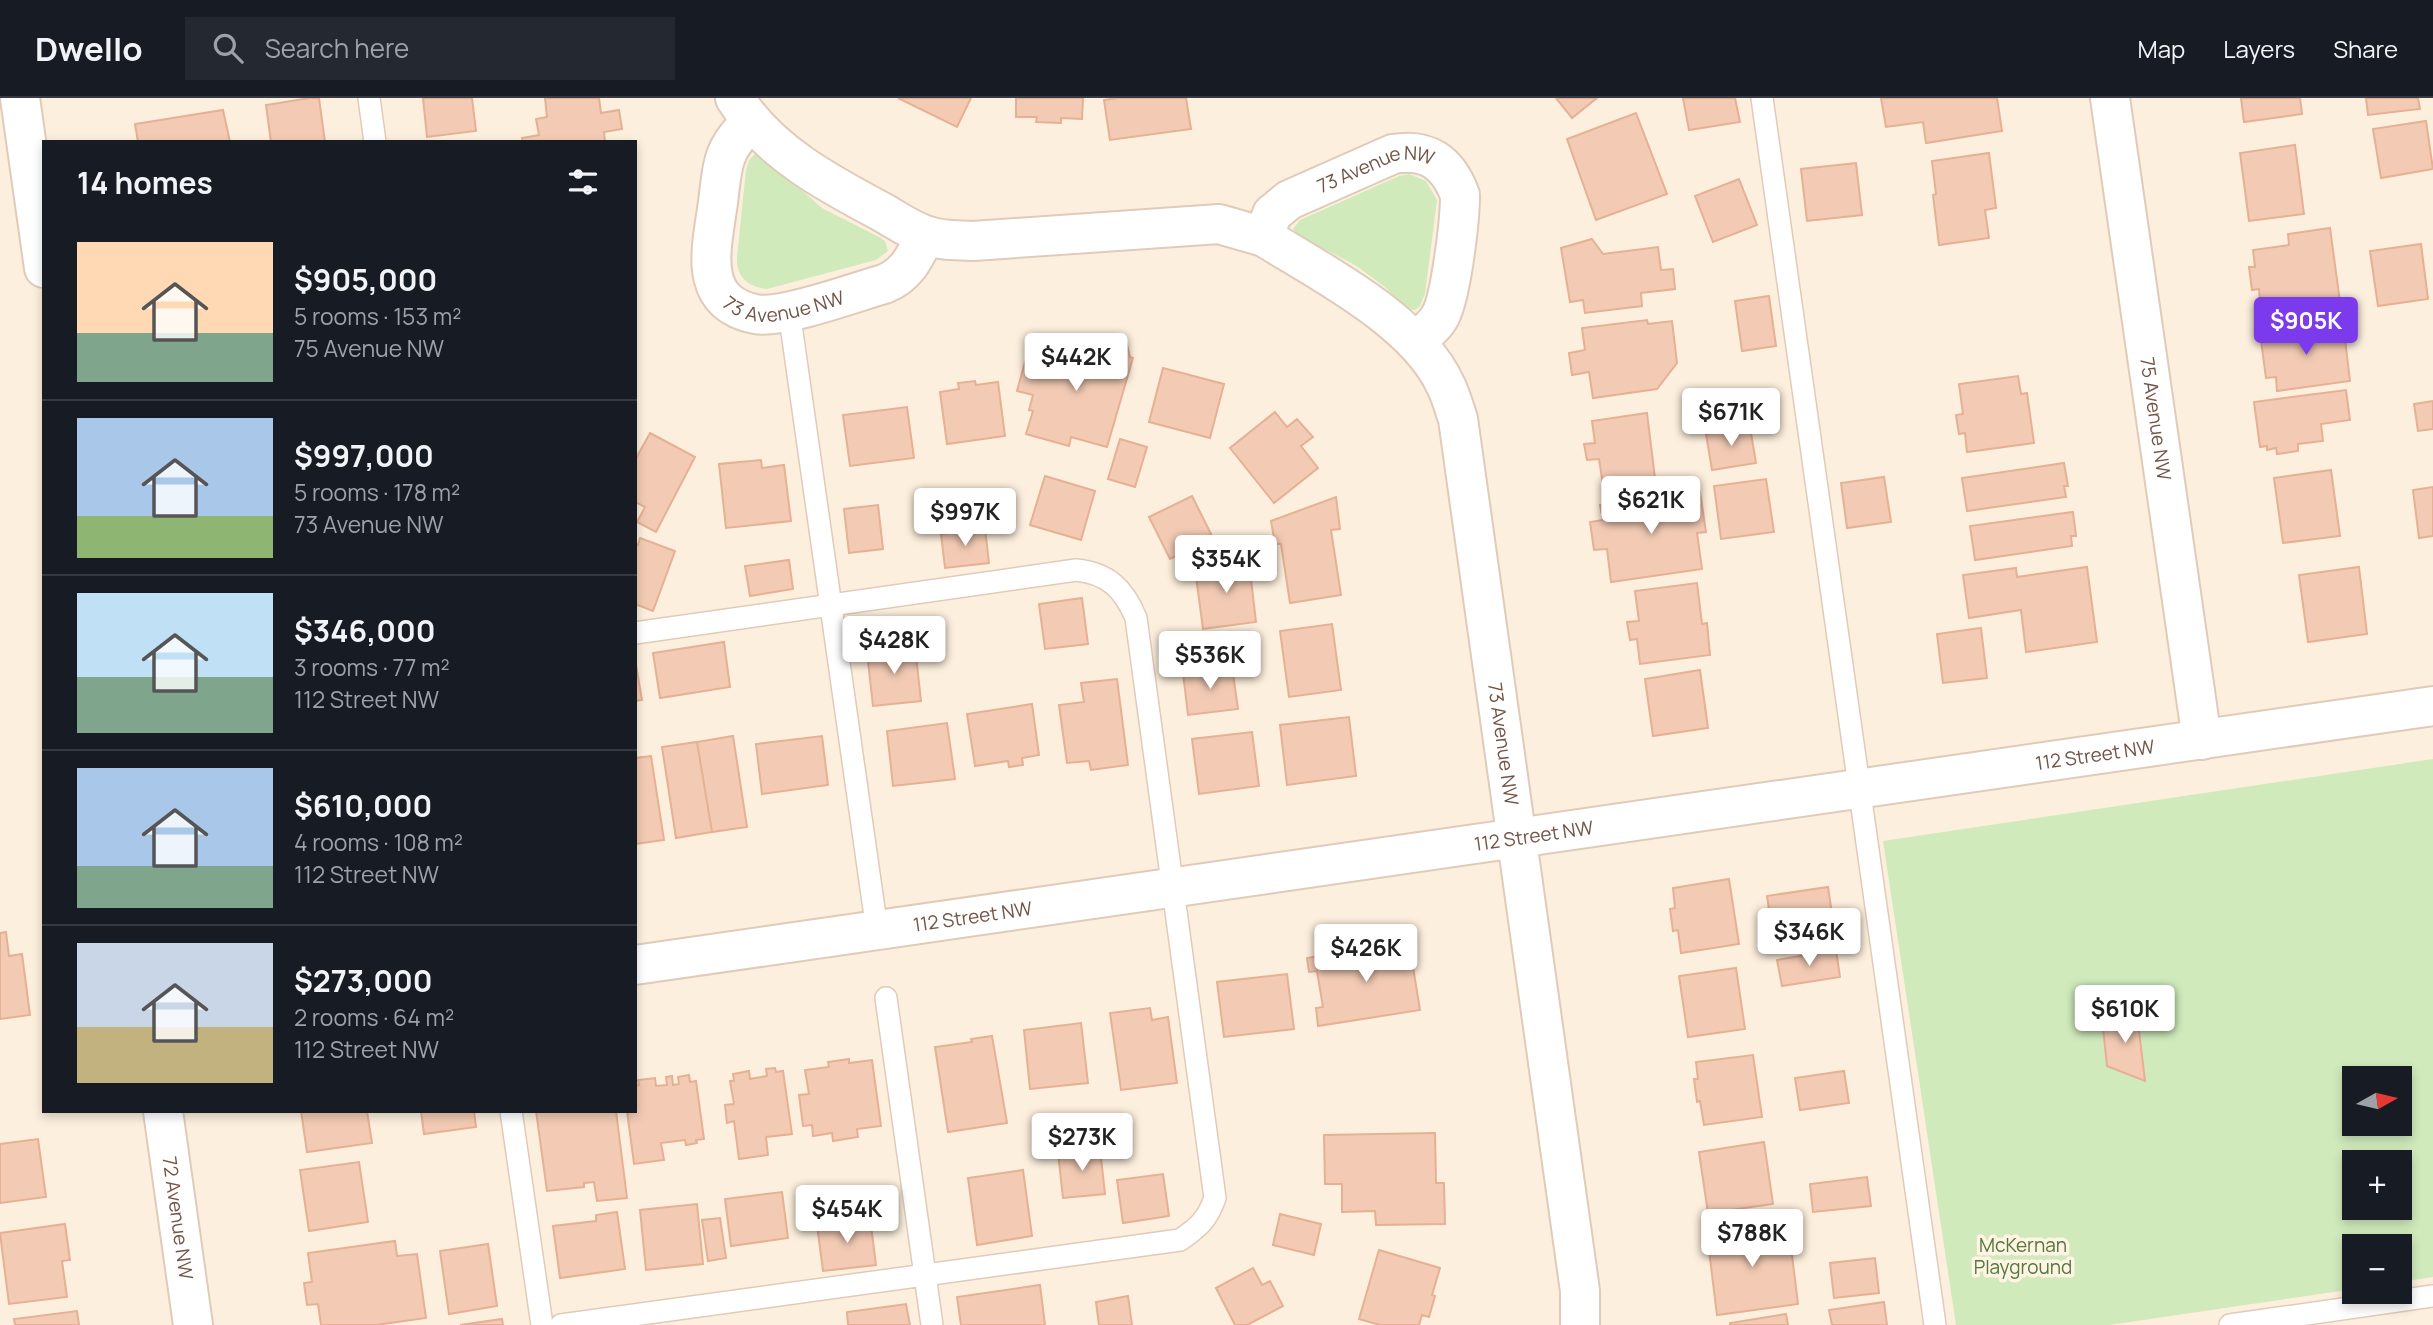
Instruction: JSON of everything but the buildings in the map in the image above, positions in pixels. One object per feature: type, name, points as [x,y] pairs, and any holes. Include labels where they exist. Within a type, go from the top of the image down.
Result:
[{"type":"street","points":[[20,98],[42,254]]},
{"type":"street","name":"75 Avenue NW","points":[[2110,98],[2202,740]]},
{"type":"street","name":"73 Avenue NW","points":[[743,110],[772,141],[834,186],[925,236],[973,241],[1219,224],[1264,237],[1381,312],[1416,341],[1445,383],[1458,419],[1580,1291],[1580,1325]]},
{"type":"street","name":"73 Avenue NW","points":[[743,110],[737,137],[725,158],[710,256],[711,273],[718,289],[739,309],[770,316],[897,279],[913,261],[925,236]]},
{"type":"street","name":"73 Avenue NW","points":[[1264,237],[1272,214],[1279,206],[1381,159],[1408,151],[1441,163],[1450,173],[1460,195],[1447,299],[1439,319],[1416,341]]},
{"type":"street","name":"112 Street NW","points":[[637,965],[2433,706]]},
{"type":"street","name":"72 Avenue NW","points":[[163,1113],[193,1325]]},
{"type":"lane","points":[[369,98],[375,140]]},
{"type":"lane","points":[[1762,98],[1935,1325]]},
{"type":"lane","points":[[789,311],[877,930]]},
{"type":"lane","points":[[561,1325],[1180,1240],[1208,1216],[1214,1198],[1136,618],[1129,602],[1113,584],[1094,571],[1076,570],[637,633]]},
{"type":"lane","points":[[886,998],[932,1325]]},
{"type":"lane","points":[[512,1113],[541,1325]]},
{"type":"lane","points":[[2230,1325],[2433,1296]]},
{"type":"green space","points":[[755,154],[770,162],[822,208],[881,238],[888,251],[876,260],[767,289],[744,280],[737,257],[746,170],[749,160]]},
{"type":"green space","points":[[1409,174],[1426,181],[1437,200],[1425,294],[1420,306],[1415,310],[1408,309],[1385,287],[1355,265],[1301,237],[1293,229],[1300,220]]},
{"type":"green space","name":"McKernan Playground","points":[[2433,759],[2433,1277],[2412,1280],[2412,1234],[2342,1234],[2342,1291],[2109,1325],[1956,1325],[1883,841]]}]
